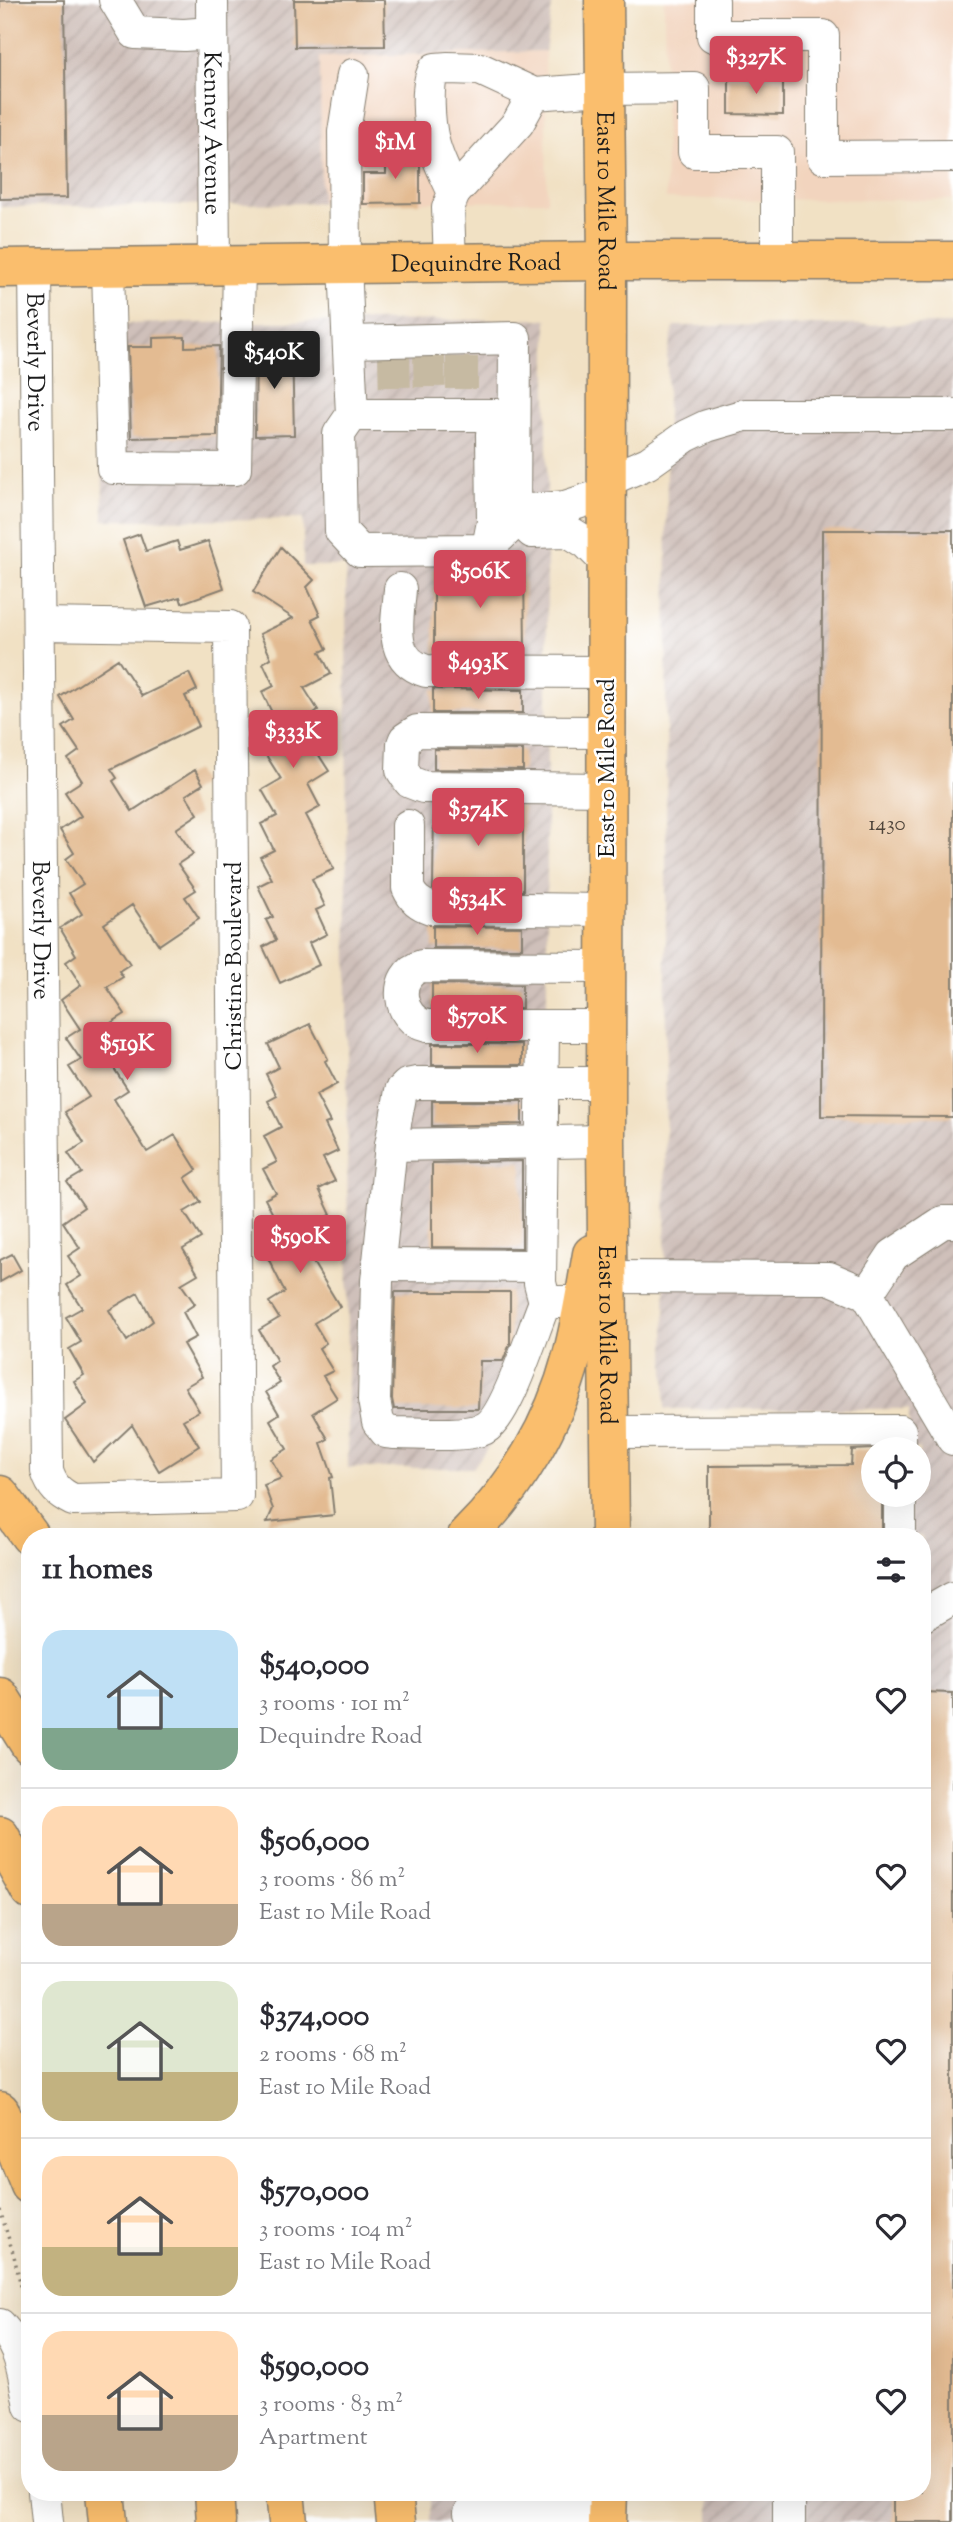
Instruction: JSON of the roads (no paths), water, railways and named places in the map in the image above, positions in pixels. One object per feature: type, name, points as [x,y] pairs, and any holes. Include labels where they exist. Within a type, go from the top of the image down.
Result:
[{"type":"main road","name":"East 10 Mile Road","points":[[604,0],[607,261],[606,1184],[600,1294],[610,1432],[610,1528]]},
{"type":"main road","name":"Dequindre Road","points":[[18,268],[607,261],[953,261]]},
{"type":"main road","points":[[474,1528],[499,1501],[538,1442],[600,1294]]},
{"type":"main road","points":[[0,1494],[24,1528]]},
{"type":"main road","points":[[0,1697],[21,1731]]},
{"type":"main road","points":[[0,1836],[21,1874]]},
{"type":"main road","points":[[0,2111],[21,2163]]},
{"type":"main road","points":[[106,2501],[108,2522]]},
{"type":"main road","points":[[215,2501],[216,2522]]},
{"type":"main road","points":[[286,2501],[288,2522]]},
{"type":"main road","points":[[394,2501],[396,2522]]},
{"type":"main road","points":[[416,2522],[417,2501]]},
{"type":"street","points":[[115,0],[135,33],[211,33]]},
{"type":"street","name":"Kenney Avenue","points":[[108,267],[113,468],[235,469],[226,266],[211,33],[212,0]]},
{"type":"street","points":[[713,0],[713,36],[822,36],[823,157],[953,156]]},
{"type":"street","points":[[454,193],[433,142],[429,94],[430,76],[435,69],[480,69],[534,94],[604,89],[694,88],[694,152],[777,152],[777,261]]},
{"type":"street","points":[[353,75],[344,132],[345,265],[352,415],[339,434],[341,531],[359,551],[486,550],[530,510],[565,507],[596,497],[606,486],[648,463],[686,436],[706,426],[745,415],[953,415]]},
{"type":"street","points":[[450,263],[448,208],[454,193],[518,123],[534,94]]},
{"type":"street","name":"Beverly Drive","points":[[18,268],[40,624],[47,1471],[51,1483],[61,1494],[73,1500],[237,1496]]},
{"type":"street","points":[[349,342],[394,348],[462,348],[515,338],[514,420],[518,523]]},
{"type":"street","points":[[352,415],[396,408],[462,406],[514,420]]},
{"type":"street","points":[[477,550],[489,540],[492,522],[492,434],[514,420]]},
{"type":"street","points":[[518,523],[533,532],[568,531],[587,543],[606,562]]},
{"type":"street","points":[[400,589],[398,641],[406,660],[426,671],[606,672]]},
{"type":"street","name":"Christine Boulevard","points":[[40,624],[230,627],[237,1496]]},
{"type":"street","points":[[606,733],[417,730],[405,739],[403,744],[402,770],[410,782],[424,787],[606,789]]},
{"type":"street","points":[[408,825],[408,888],[412,897],[422,905],[431,908],[606,910]]},
{"type":"street","points":[[606,967],[422,966],[413,969],[403,984],[403,1004],[407,1014],[419,1025],[606,1026]]},
{"type":"street","points":[[543,1027],[541,1084],[539,1266],[545,1303],[507,1397],[492,1424],[483,1430],[469,1432],[386,1432],[378,1422],[374,1400],[378,1265],[391,1145],[397,1100],[401,1091],[407,1085],[417,1083],[541,1084],[606,1083]]},
{"type":"street","points":[[391,1145],[606,1141]]},
{"type":"street","points":[[866,1294],[893,1255],[943,1222],[953,1222]]},
{"type":"street","points":[[378,1265],[539,1266]]},
{"type":"street","points":[[545,1303],[600,1294],[829,1278],[866,1294],[950,1426]]},
{"type":"street","points":[[610,1432],[900,1431],[900,1437]]},
{"type":"street","points":[[900,1507],[900,1528]]},
{"type":"street","points":[[931,1611],[953,1598]]},
{"type":"street","points":[[0,2325],[13,2339],[21,2363]]},
{"type":"street","points":[[45,2501],[47,2522]]},
{"type":"street","points":[[789,2501],[789,2522]]},
{"type":"street","points":[[470,2513],[544,2503],[607,2508]]},
{"type":"tunnel","points":[[394,355],[395,401]]},
{"type":"tunnel","points":[[429,355],[430,399]]},
{"type":"tunnel","points":[[462,357],[462,397]]}]
